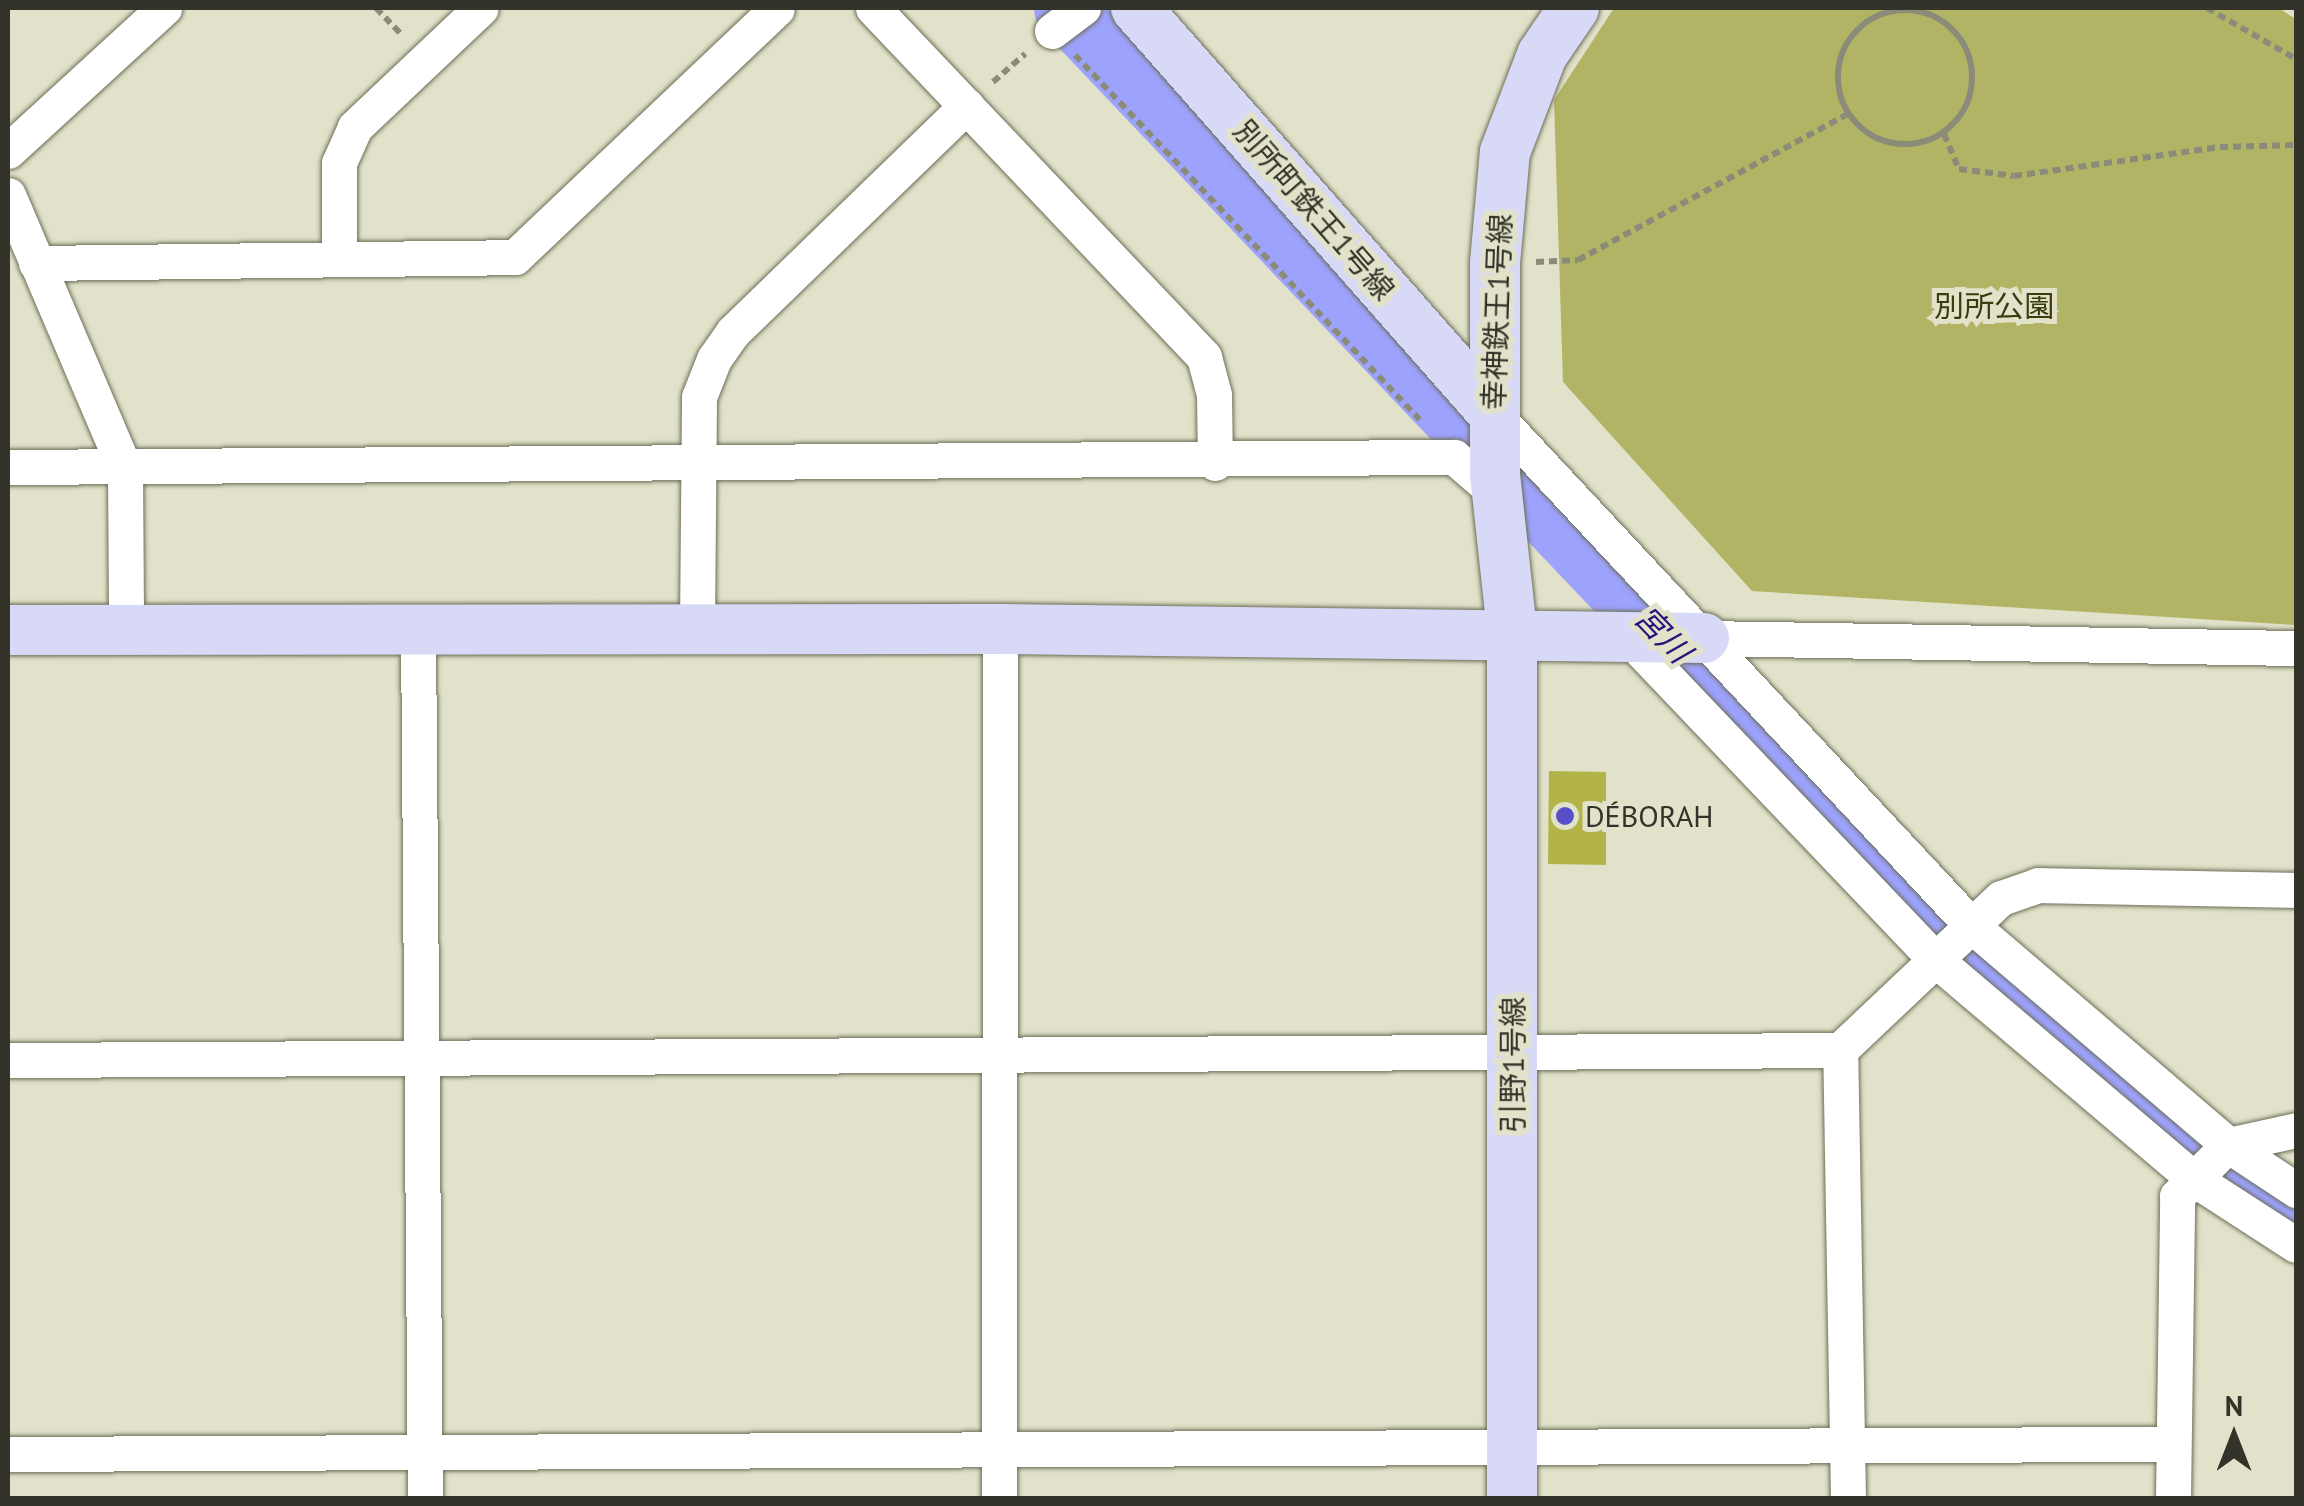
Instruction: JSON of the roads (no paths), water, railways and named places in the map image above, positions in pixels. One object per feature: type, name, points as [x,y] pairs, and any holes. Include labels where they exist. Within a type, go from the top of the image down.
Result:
[{"type":"street","points":[[8,152],[164,8]]},
{"type":"street","points":[[339,257],[339,163],[356,127],[482,8]]},
{"type":"street","points":[[36,263],[514,257],[777,8]]},
{"type":"street","points":[[873,8],[1204,357],[1214,395],[1215,463]]},
{"type":"street","points":[[1052,31],[1083,8]]},
{"type":"street","name":"別所町鉄王1号線","points":[[1136,8],[1487,455]]},
{"type":"street","name":"幸神鉄王1号線","points":[[1512,631],[1487,455],[1494,264],[1505,152],[1542,55],[1574,8]]},
{"type":"street","points":[[697,628],[699,397],[734,332],[966,106]]},
{"type":"street","points":[[8,195],[125,469],[126,630]]},
{"type":"street","points":[[8,467],[1215,463],[1487,455],[1702,638],[1955,943],[2212,1160],[2296,1190]]},
{"type":"street","points":[[999,1498],[1000,628]]},
{"type":"street","points":[[8,630],[1512,631],[1633,640],[2296,648]]},
{"type":"street","points":[[418,630],[425,1498]]},
{"type":"street","name":"引野1号線","points":[[1512,631],[1512,1498]]},
{"type":"street","points":[[1633,640],[1955,943],[2212,1160],[2296,1246]]},
{"type":"street","points":[[8,1060],[1840,1050],[2002,898],[2038,885],[2296,890]]},
{"type":"street","points":[[1840,1050],[1848,1498]]},
{"type":"street","points":[[2173,1498],[2169,1444],[2177,1196],[2212,1160],[2296,1130]]},
{"type":"street","points":[[8,1454],[2169,1444]]},
{"type":"waterway","name":"宮川","points":[[1068,8],[1983,971],[2119,1094],[2296,1216]]},
{"type":"place","name":"DÉBORAH","points":[[1565,816]]},
{"type":"park label","name":"別所公園","points":[[1994,306]]}]
